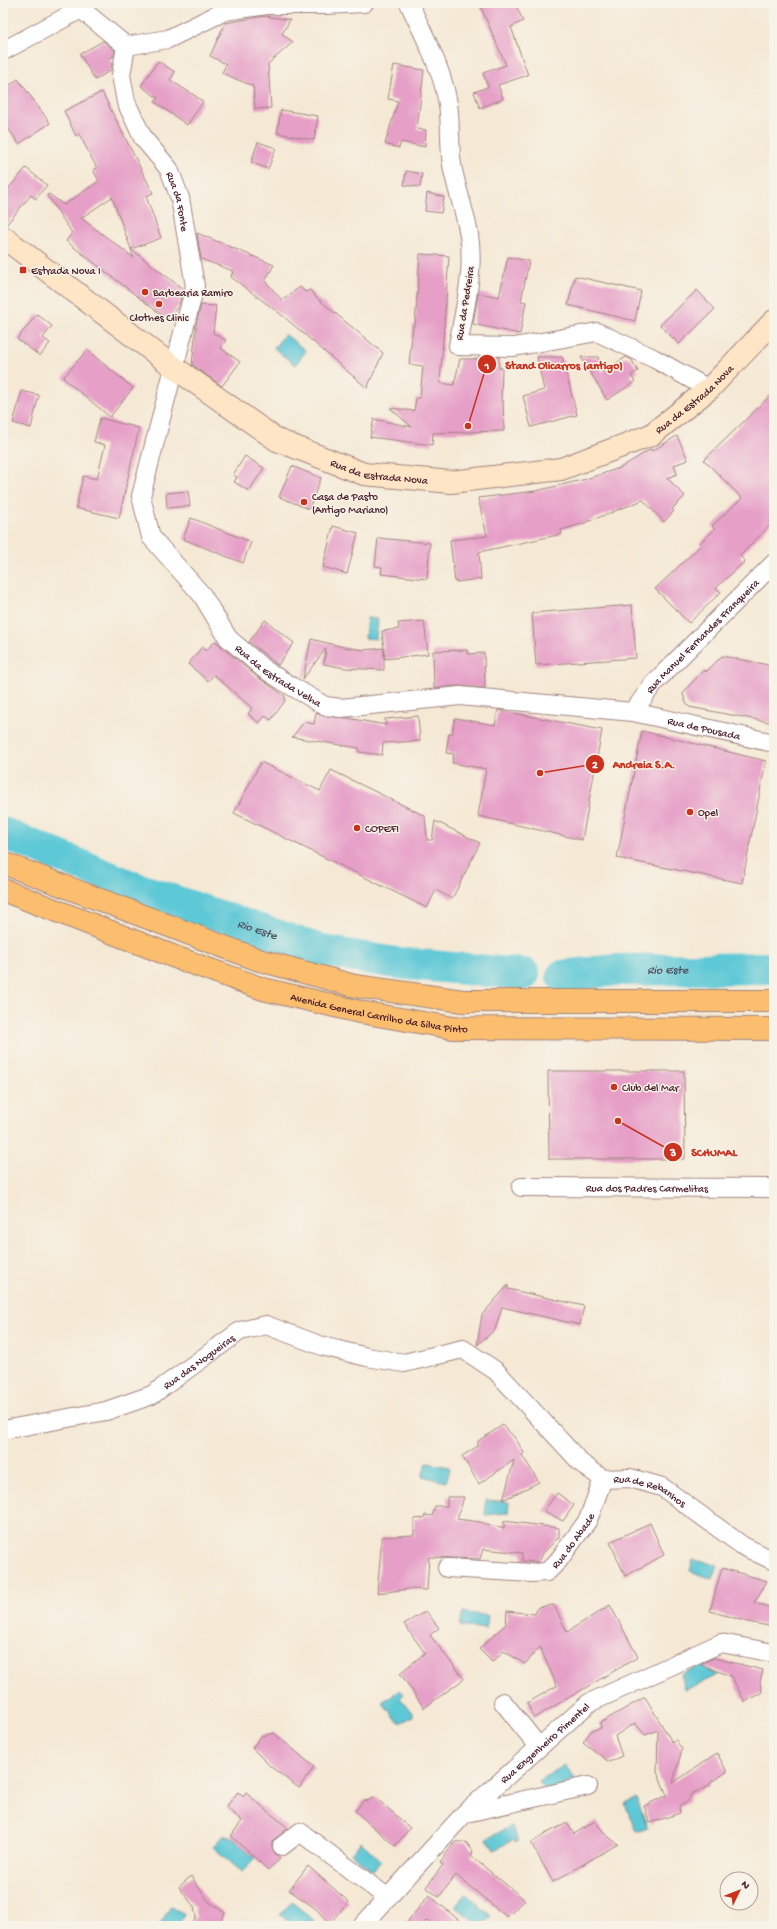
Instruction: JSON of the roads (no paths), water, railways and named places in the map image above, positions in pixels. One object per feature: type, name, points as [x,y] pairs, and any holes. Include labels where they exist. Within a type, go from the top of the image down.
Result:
[{"type":"main road","name":"Rua da Estrada Nova","points":[[3,237],[175,368],[277,440],[364,474],[451,482],[561,469],[651,434],[710,389],[774,321]]},
{"type":"main road","name":"Avenida General Carrilho da Silva Pinto","points":[[3,863],[259,960],[355,986],[463,1001],[774,1002]]},
{"type":"main road","name":"Avenida General Carrilho da Silva Pinto","points":[[3,890],[263,989],[360,1012],[454,1028],[774,1029]]},
{"type":"street","points":[[3,51],[81,6],[126,46],[168,40],[225,11],[267,4],[325,6],[364,3]]},
{"type":"street","name":"Rua da Pedreira","points":[[409,3],[428,41],[443,84],[450,117],[452,163],[470,236],[471,251],[469,282],[458,346],[514,347],[597,332],[653,358],[710,389]]},
{"type":"street","name":"Rua da Fonte","points":[[126,46],[121,75],[126,102],[143,138],[169,169],[180,198],[195,286],[175,368]]},
{"type":"street","name":"Rua da Estrada Velha","points":[[175,368],[140,496],[151,537],[202,595],[228,638],[264,670],[325,706],[341,708],[460,696],[633,712]]},
{"type":"street","name":"Rua Manuel Fernandes Franqueira","points":[[633,712],[654,683],[774,563]]},
{"type":"street","name":"Rua de Pousada","points":[[633,712],[774,743]]},
{"type":"street","name":"Rua dos Padres Carmelitas","points":[[521,1187],[774,1188]]},
{"type":"street","name":"Rua das Nogueiras","points":[[3,1430],[106,1411],[152,1395],[240,1331],[266,1325],[322,1346],[367,1358],[404,1363],[463,1349]]},
{"type":"street","name":"Rua de Rebanhos","points":[[463,1349],[496,1371],[581,1463],[603,1479],[630,1478],[662,1487],[743,1546],[774,1561]]},
{"type":"street","name":"Rua do Abade","points":[[447,1568],[532,1573],[547,1572],[558,1561],[588,1520],[603,1479]]},
{"type":"street","name":"Rua Engenheiro Pimentel","points":[[362,1926],[464,1814],[589,1703],[721,1643],[774,1653]]},
{"type":"street","points":[[503,1702],[539,1747]]},
{"type":"street","points":[[464,1814],[588,1786]]},
{"type":"street","points":[[282,1846],[300,1832],[388,1898]]},
{"type":"water","points":[[285,334],[306,351],[295,365],[274,348]]},
{"type":"water","points":[[367,618],[378,619],[376,639],[365,638]]},
{"type":"water","points":[[427,1463],[449,1467],[450,1469],[446,1482],[422,1476]]},
{"type":"water","points":[[486,1500],[509,1502],[508,1513],[485,1515]]},
{"type":"water","points":[[693,1560],[718,1565],[713,1579],[690,1571]]},
{"type":"water","points":[[463,1612],[488,1616],[486,1629],[460,1626]]},
{"type":"water","points":[[701,1666],[718,1675],[685,1690],[681,1674]]},
{"type":"water","points":[[400,1690],[404,1694],[400,1698],[414,1715],[400,1724],[382,1702]]},
{"type":"water","points":[[565,1765],[575,1779],[558,1789],[546,1792],[538,1781]]},
{"type":"water","points":[[636,1798],[648,1828],[636,1832],[625,1804]]},
{"type":"water","points":[[511,1826],[519,1841],[516,1842],[513,1840],[494,1850],[487,1839]]},
{"type":"water","points":[[223,1835],[234,1839],[255,1859],[242,1872],[213,1847]]},
{"type":"water","points":[[361,1842],[381,1861],[372,1871],[351,1853]]},
{"type":"water","points":[[465,1893],[491,1916],[482,1926],[455,1907]]},
{"type":"water","points":[[292,1902],[315,1922],[311,1926],[294,1926],[280,1915]]},
{"type":"water","points":[[171,1906],[184,1914],[177,1926],[159,1926]]},
{"type":"waterway","name":"Rio Este","points":[[3,833],[136,888],[323,951],[396,963],[524,974]]},
{"type":"waterway","name":"Rio Este","points":[[562,976],[615,970],[774,968]]},
{"type":"place","name":"Estrada Nova I","points":[[23,270]]},
{"type":"place","name":"Barbearia Ramiro","points":[[145,292]]},
{"type":"place","name":"Clothes Clinic","points":[[159,304]]},
{"type":"place","name":"Stand Olicarros (antigo)","points":[[468,426]]},
{"type":"place","name":"Casa de Pasto (Antigo Mariano)","points":[[304,502]]},
{"type":"place","name":"Andreia S.A.","points":[[540,773]]},
{"type":"place","name":"Opel","points":[[690,812]]},
{"type":"place","name":"COPEFI","points":[[357,828]]},
{"type":"place","name":"Club del Mar","points":[[614,1087]]},
{"type":"place","name":"SCHUMAL","points":[[618,1121]]}]
